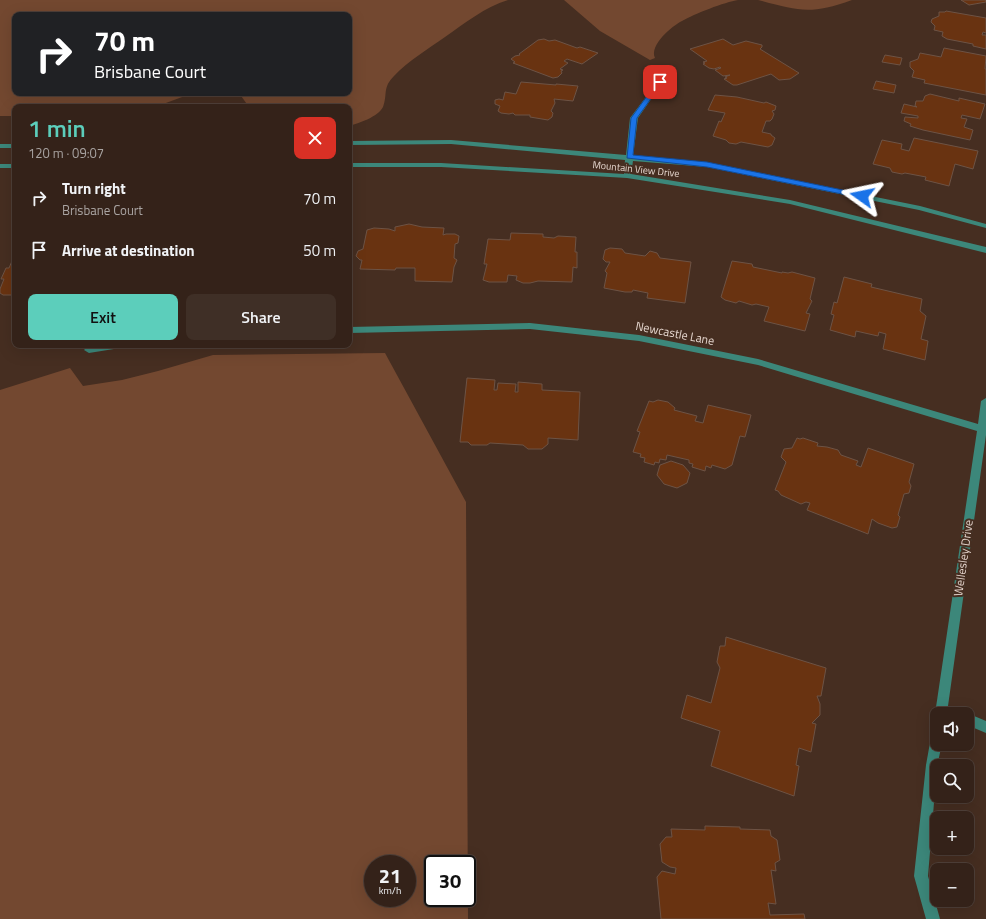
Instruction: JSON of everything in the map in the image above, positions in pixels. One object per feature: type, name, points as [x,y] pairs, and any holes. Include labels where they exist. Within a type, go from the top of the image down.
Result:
[{"type":"street","points":[[627,176],[634,118],[660,82]]},
{"type":"street","name":"Mountain View Drive","points":[[352,143],[451,142],[707,164],[920,208],[986,226]]},
{"type":"street","points":[[0,146],[12,146]]},
{"type":"street","name":"Mountain View Drive","points":[[352,165],[441,165],[627,176],[790,202],[986,250]]},
{"type":"street","points":[[0,166],[12,166]]},
{"type":"street","name":"Newcastle Lane","points":[[352,330],[530,326],[639,338],[758,362],[984,429]]},
{"type":"street","points":[[89,350],[101,348]]},
{"type":"street","name":"Wellesley Drive","points":[[942,707],[984,429],[986,401]]},
{"type":"street","points":[[974,722],[986,726]]},
{"type":"street","points":[[933,919],[921,876],[934,751]]},
{"type":"shaded area","points":[[0,0],[508,0],[475,16],[412,60],[390,80],[381,111],[368,119],[352,125],[352,104],[247,104],[241,96],[352,96],[352,12],[12,12],[12,96],[185,96],[163,104],[12,104],[12,116],[0,116]]},
{"type":"shaded area","points":[[564,0],[738,0],[725,3],[678,23],[662,36],[655,47],[655,58],[650,60],[600,31]]},
{"type":"shaded area","points":[[758,0],[852,0],[825,8],[805,10],[784,7]]},
{"type":"shaded area","points":[[385,353],[466,502],[468,855],[424,855],[424,907],[468,907],[468,919],[0,919],[0,390],[70,368],[83,386],[122,380],[213,355]]},
{"type":"building","points":[[961,0],[986,0],[986,2],[969,5]]},
{"type":"building","points":[[946,11],[986,18],[986,33],[983,32],[982,35],[986,35],[986,49],[973,46],[973,44],[947,39],[942,36],[943,32],[934,30],[935,26],[931,22],[932,19],[939,16],[939,12]]},
{"type":"building","points":[[544,39],[549,41],[555,40],[577,48],[580,47],[598,53],[582,64],[567,59],[564,61],[568,63],[560,69],[563,70],[561,71],[562,73],[558,77],[553,78],[513,63],[515,62],[511,59],[520,55],[519,54],[538,40]]},
{"type":"building","points":[[723,39],[733,45],[746,41],[762,45],[760,49],[799,73],[790,79],[779,80],[771,74],[733,85],[724,79],[730,75],[723,76],[715,70],[721,68],[720,67],[714,69],[709,68],[703,64],[705,63],[703,62],[707,61],[690,49]]},
{"type":"building","points":[[944,48],[986,56],[986,95],[924,83],[925,80],[912,77],[914,71],[910,67],[910,62],[918,59],[920,53],[941,57]]},
{"type":"building","points":[[885,55],[902,58],[900,65],[882,62]]},
{"type":"building","points":[[876,81],[896,85],[894,93],[873,89]]},
{"type":"building","points":[[521,82],[578,86],[573,101],[554,99],[555,103],[551,111],[553,113],[552,117],[548,120],[530,117],[530,115],[515,115],[513,113],[501,113],[498,111],[500,106],[495,104],[495,100],[503,100],[505,92],[516,94]]},
{"type":"building","points":[[930,94],[959,101],[959,98],[985,104],[980,119],[962,115],[961,118],[967,119],[964,127],[973,130],[970,140],[923,130],[910,126],[911,124],[904,121],[905,117],[918,118],[918,116],[901,113],[904,104],[917,107],[915,106],[916,101],[923,101],[925,96]]},
{"type":"building","points":[[715,95],[737,97],[764,103],[766,102],[776,106],[775,110],[772,111],[774,114],[772,119],[770,121],[766,121],[762,132],[771,134],[775,138],[772,145],[768,147],[741,142],[736,144],[729,143],[726,140],[713,136],[719,121],[721,122],[725,113],[708,110]]},
{"type":"building","points":[[914,138],[978,151],[973,169],[955,164],[949,186],[925,180],[926,177],[892,172],[890,168],[873,164],[882,140],[902,144],[901,149],[909,151]]},
{"type":"building","points":[[409,224],[422,227],[444,228],[443,235],[455,234],[459,236],[458,243],[455,244],[454,258],[457,260],[454,267],[452,282],[415,281],[415,268],[396,268],[395,270],[360,269],[362,260],[356,256],[358,251],[363,249],[367,230],[374,228],[395,231],[395,227]]},
{"type":"building","points":[[511,233],[543,234],[543,237],[554,238],[558,236],[576,237],[575,252],[577,252],[577,268],[573,267],[572,282],[538,281],[523,283],[516,280],[517,276],[508,275],[507,282],[489,282],[483,280],[487,264],[484,264],[488,239],[510,240]]},
{"type":"building","points":[[610,248],[622,249],[625,253],[645,256],[650,251],[657,253],[660,258],[691,262],[685,303],[647,298],[648,293],[633,290],[632,292],[625,292],[604,288],[607,273],[605,271],[610,262],[606,262],[603,259],[605,250]]},
{"type":"building","points":[[12,261],[12,295],[3,295],[0,293],[0,289],[4,279],[1,279],[6,268],[9,268]]},
{"type":"building","points":[[732,261],[752,264],[753,267],[782,273],[792,272],[815,278],[810,299],[812,301],[806,313],[810,314],[805,331],[764,321],[769,307],[756,304],[752,305],[739,301],[736,303],[725,300],[721,297]]},
{"type":"building","points":[[844,277],[872,284],[871,287],[922,299],[920,311],[926,316],[921,339],[928,341],[925,360],[883,349],[886,334],[879,332],[878,336],[856,331],[855,337],[830,330],[834,315],[831,314],[834,302],[837,303]]},
{"type":"building","points":[[467,378],[495,380],[494,390],[497,390],[498,383],[516,384],[515,392],[518,392],[518,382],[542,384],[542,390],[580,392],[578,440],[548,438],[548,444],[542,449],[528,449],[523,445],[490,443],[487,445],[471,445],[468,442],[460,442]]},
{"type":"building","points":[[658,400],[668,402],[675,408],[674,410],[697,416],[695,421],[703,423],[708,405],[751,415],[745,437],[740,436],[732,465],[725,469],[712,465],[711,468],[706,466],[705,471],[692,467],[693,464],[689,463],[689,460],[667,455],[666,460],[660,459],[659,463],[655,462],[654,465],[644,462],[645,458],[640,457],[641,454],[633,452],[640,432],[637,431],[649,401],[653,402]]},
{"type":"building","points":[[797,438],[803,438],[818,443],[817,446],[838,450],[841,455],[858,461],[856,465],[861,467],[868,448],[914,464],[909,482],[911,486],[909,493],[904,494],[898,515],[900,517],[897,527],[892,528],[872,519],[868,534],[807,510],[810,503],[806,502],[801,504],[781,495],[775,490],[786,462],[781,457],[784,449],[792,448]]},
{"type":"building","points":[[671,461],[683,465],[690,473],[687,483],[677,488],[664,484],[657,475],[660,465]]},
{"type":"building","points":[[726,637],[826,668],[821,696],[817,696],[820,704],[820,715],[812,723],[816,724],[811,752],[799,748],[796,765],[799,766],[794,796],[711,766],[720,731],[681,718],[687,695],[711,703],[720,668],[717,662],[720,646],[725,646]]},
{"type":"building","points":[[705,826],[770,830],[771,836],[777,840],[780,860],[775,863],[776,871],[771,870],[776,904],[768,903],[770,915],[804,914],[805,919],[661,919],[657,877],[662,871],[675,874],[676,868],[670,867],[662,862],[660,844],[666,837],[672,837],[671,829],[705,830]]},
{"type":"route","points":[[660,82],[634,118],[629,157],[707,164],[862,196]]}]
